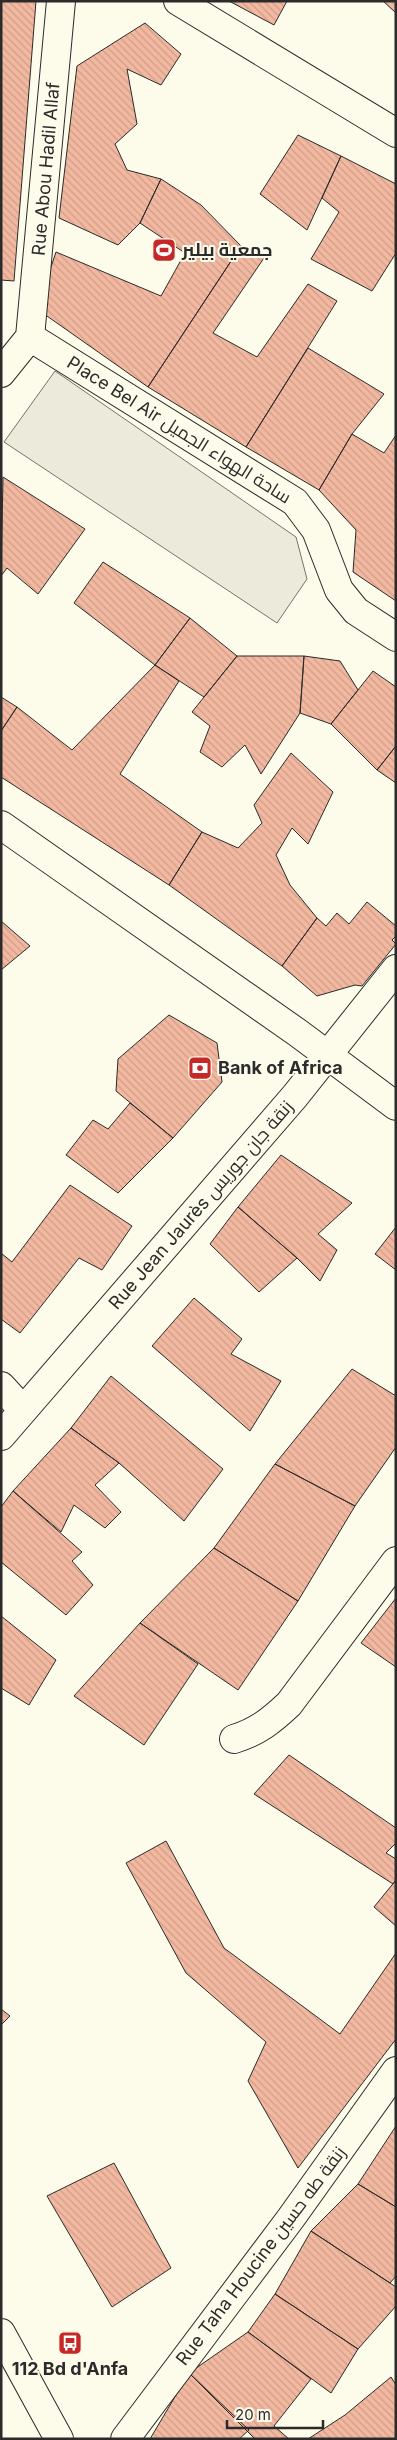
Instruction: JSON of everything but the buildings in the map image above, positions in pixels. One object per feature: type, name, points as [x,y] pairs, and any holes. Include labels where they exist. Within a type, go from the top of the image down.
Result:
[{"type":"street","name":"Rue Abou Hadil Allaf","points":[[30,337],[61,1]]},
{"type":"street","points":[[178,1],[394,127]]},
{"type":"street","points":[[1,373],[30,337]]},
{"type":"street","name":"Place Bel Air ساحة الهواء الجميل","points":[[30,337],[295,502],[316,530],[339,590],[356,610],[396,637]]},
{"type":"street","points":[[1,825],[298,1033],[396,1106]]},
{"type":"street","name":"Rue Jean Jaurès زنقة جان جوريس","points":[[1,1436],[295,1096],[396,969]]},
{"type":"street","points":[[1,1386],[23,1410]]},
{"type":"street","points":[[234,1739],[252,1734],[269,1724],[288,1704],[396,1561]]},
{"type":"street","name":"Rue Taha Houcine زنقة طه حسين","points":[[125,2439],[291,2218],[396,2071]]},
{"type":"street","points":[[1,2333],[58,2439]]},
{"type":"shaded area","points":[[55,371],[296,537],[307,579],[277,623],[4,442]]},
{"type":"place","name":"جمعية بيلير","points":[[164,250]]},
{"type":"place","name":"Bank of Africa","points":[[200,1068]]},
{"type":"place","name":"112 Bd d'Anfa","points":[[70,2343]]}]
